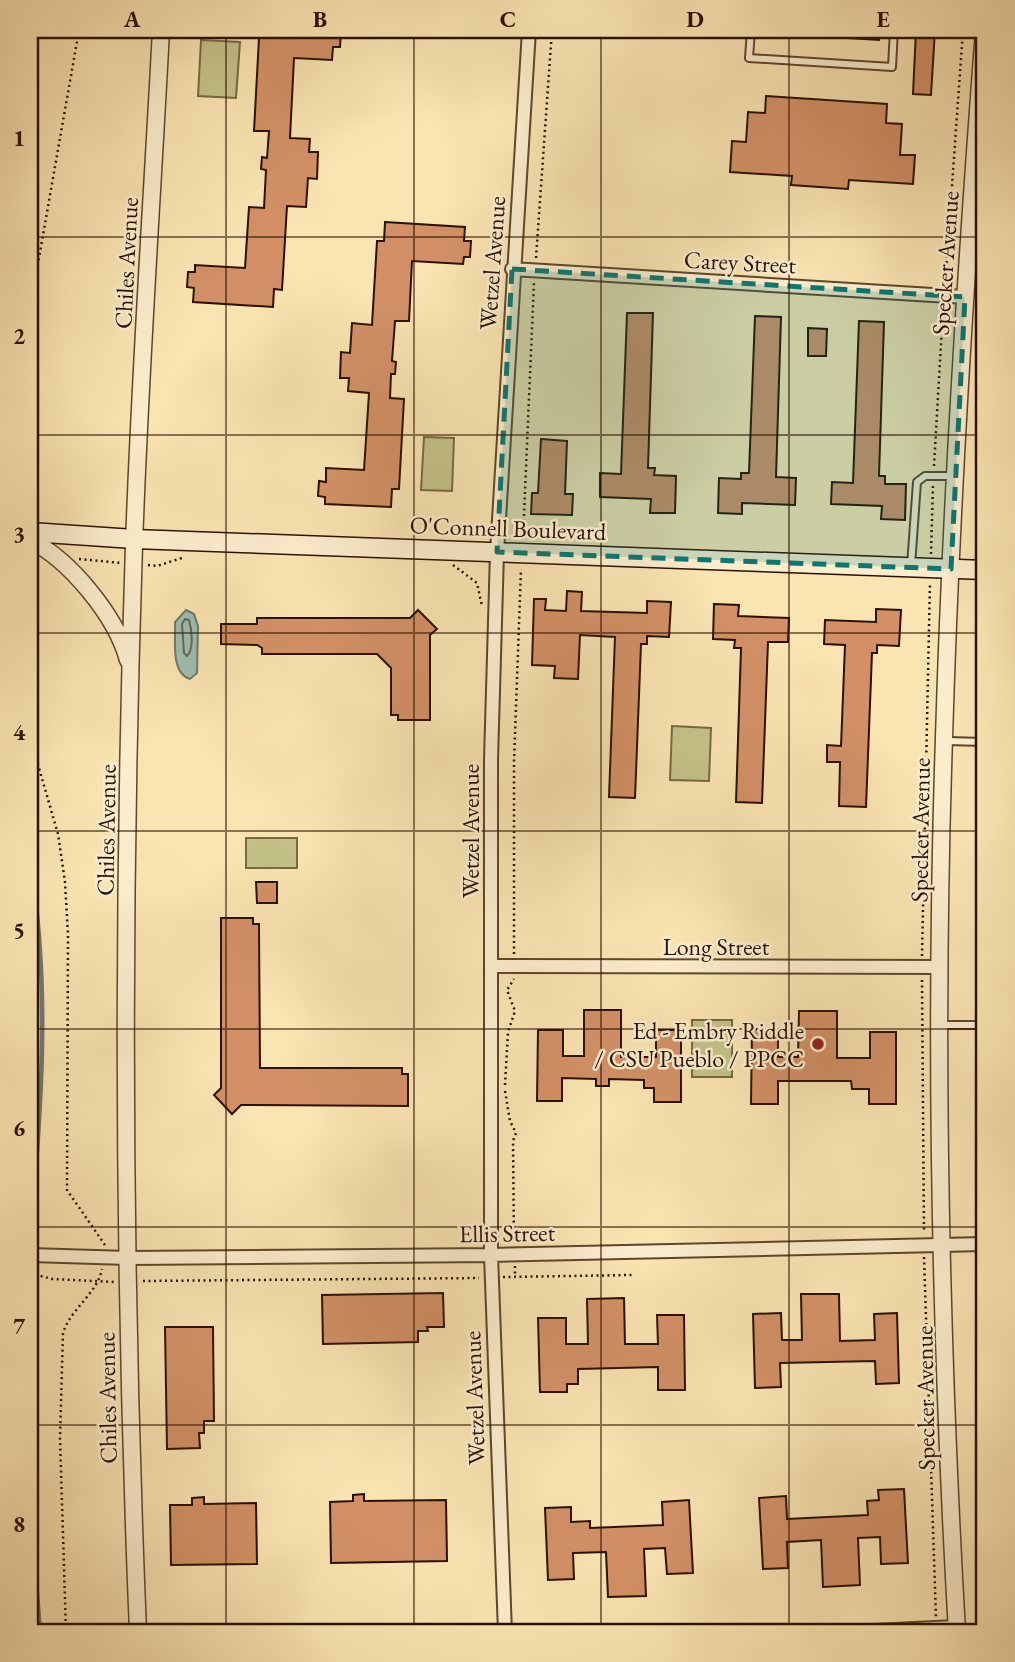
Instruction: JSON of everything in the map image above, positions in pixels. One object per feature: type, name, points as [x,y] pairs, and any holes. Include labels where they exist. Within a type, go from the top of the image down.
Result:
[{"type":"main road","name":"O'Connell Boulevard","points":[[30,532],[134,540],[985,570]]},
{"type":"street","name":"Chiles Avenue","points":[[138,1632],[128,1282],[127,903],[134,540],[161,30]]},
{"type":"street","name":"Wetzel Avenue","points":[[505,1632],[491,1278],[491,762],[497,552],[512,269],[529,30]]},
{"type":"street","name":"Specker Avenue","points":[[957,1630],[943,1244],[941,1025],[944,740],[954,476],[965,297],[979,167],[984,30]]},
{"type":"street","name":"Carey Street","points":[[512,269],[965,297]]},
{"type":"street","points":[[30,540],[60,561],[82,582],[110,622],[127,656],[131,673]]},
{"type":"street","name":"Long Street","points":[[491,966],[942,967]]},
{"type":"street","name":"Ellis Street","points":[[30,1255],[104,1258],[491,1255],[985,1244]]},
{"type":"street","points":[[853,1632],[957,1630]]},
{"type":"lane","points":[[751,30],[749,58],[891,67],[894,30]]},
{"type":"lane","points":[[911,567],[917,482],[925,476],[954,476]]},
{"type":"lane","points":[[944,740],[985,742]]},
{"type":"lane","points":[[941,1025],[985,1025]]},
{"type":"path","points":[[30,309],[79,30]]},
{"type":"path","points":[[515,1277],[513,1141],[516,1133],[510,1121],[504,1087],[508,1032],[515,1011],[507,990],[514,979],[514,762],[535,270],[552,30]]},
{"type":"path","points":[[60,561],[69,559],[157,566],[192,555]]},
{"type":"path","points":[[451,563],[477,583],[483,615]]},
{"type":"path","points":[[30,737],[58,834],[65,883],[68,935],[67,1190],[106,1242],[100,1282],[68,1318],[63,1333],[60,1438],[66,1632]]},
{"type":"path","points":[[491,762],[514,762]]},
{"type":"path","points":[[30,1273],[52,1279],[100,1282],[632,1275]]},
{"type":"highlighted area","points":[[512,269],[965,297],[951,569],[497,552]]},
{"type":"shaded area","points":[[201,40],[240,42],[236,98],[198,96]]},
{"type":"shaded area","points":[[424,437],[454,438],[452,491],[421,490]]},
{"type":"shaded area","points":[[672,726],[711,728],[709,781],[670,780]]},
{"type":"shaded area","points":[[246,838],[297,838],[297,868],[246,868]]},
{"type":"shaded area","points":[[692,1020],[732,1020],[732,1077],[692,1077]]},
{"type":"water","points":[[186,610],[194,614],[198,626],[197,673],[190,679],[179,670],[175,655],[175,622]]},
{"type":"building","points":[[266,30],[341,31],[340,47],[333,47],[332,60],[294,58],[290,138],[310,139],[309,152],[318,152],[317,179],[308,178],[306,207],[287,206],[282,290],[274,289],[273,307],[193,302],[194,288],[187,287],[188,272],[195,272],[195,265],[245,268],[249,207],[264,208],[266,170],[261,169],[262,157],[267,158],[269,131],[254,131],[259,38],[266,38]]},
{"type":"building","points":[[848,30],[879,30],[879,40],[848,38]]},
{"type":"building","points":[[916,30],[935,30],[931,95],[913,94]]},
{"type":"building","points":[[766,96],[887,104],[886,123],[902,124],[900,155],[915,155],[913,184],[849,180],[848,189],[791,185],[792,176],[730,172],[732,141],[746,142],[748,112],[765,113]]},
{"type":"building","points":[[385,222],[465,227],[464,241],[471,241],[470,257],[464,257],[463,264],[412,261],[409,321],[395,321],[392,361],[396,362],[395,374],[391,374],[390,398],[404,399],[399,489],[392,489],[391,507],[325,504],[325,497],[318,496],[319,481],[326,482],[326,468],[364,470],[369,393],[348,391],[349,378],[340,378],[341,352],[350,353],[352,323],[372,325],[377,241],[384,241]]},
{"type":"building","points":[[627,313],[653,313],[648,468],[655,468],[654,475],[676,476],[675,513],[650,513],[651,499],[600,497],[600,473],[621,474]]},
{"type":"building","points":[[755,316],[781,317],[776,477],[796,478],[795,505],[742,503],[742,514],[718,513],[719,478],[741,479],[741,473],[749,473]]},
{"type":"building","points":[[859,321],[884,322],[879,476],[885,476],[885,484],[906,484],[905,520],[881,519],[882,506],[831,504],[832,482],[853,483]]},
{"type":"building","points":[[808,328],[827,329],[826,356],[808,356]]},
{"type":"building","points":[[541,439],[567,441],[565,494],[573,494],[572,515],[531,514],[532,493],[538,493]]},
{"type":"building","points":[[567,591],[582,592],[581,611],[647,613],[647,601],[671,602],[669,637],[647,636],[647,644],[641,644],[635,798],[609,797],[615,637],[580,635],[578,679],[554,678],[555,666],[532,665],[534,599],[546,599],[545,610],[566,611]]},
{"type":"building","points":[[714,604],[739,605],[738,616],[789,618],[788,642],[768,642],[762,803],[736,802],[741,648],[734,648],[735,640],[713,639]]},
{"type":"building","points":[[876,609],[901,610],[899,646],[877,645],[877,653],[872,653],[866,807],[839,806],[840,762],[827,762],[827,745],[841,746],[845,645],[824,644],[825,620],[876,622]]},
{"type":"building","points":[[418,610],[437,629],[430,635],[430,720],[398,720],[398,715],[391,715],[391,668],[377,654],[262,654],[262,648],[257,645],[221,644],[221,624],[257,624],[257,618],[410,618]]},
{"type":"building","points":[[256,882],[277,882],[277,903],[257,903]]},
{"type":"building","points":[[221,918],[253,918],[253,924],[259,924],[260,1068],[402,1068],[402,1074],[408,1074],[408,1106],[241,1105],[232,1114],[214,1095],[221,1088]]},
{"type":"building","points":[[584,1010],[621,1010],[621,1057],[656,1057],[656,1030],[681,1030],[681,1102],[654,1102],[654,1088],[644,1088],[644,1080],[609,1079],[609,1086],[596,1086],[596,1079],[562,1078],[562,1101],[537,1101],[538,1030],[563,1030],[563,1056],[584,1056]]},
{"type":"building","name":"Ed - Embry Riddle / CSU Pueblo / PPCC","points":[[799,1011],[837,1011],[837,1058],[870,1058],[870,1032],[896,1032],[896,1104],[869,1104],[869,1089],[852,1089],[851,1081],[778,1081],[778,1104],[751,1104],[752,1029],[778,1030],[778,1057],[798,1057]]},
{"type":"building","points":[[443,1293],[444,1327],[427,1327],[428,1331],[418,1331],[418,1342],[323,1344],[322,1295]]},
{"type":"building","points":[[801,1294],[839,1294],[840,1341],[875,1340],[874,1314],[897,1313],[899,1383],[876,1384],[875,1361],[780,1363],[781,1387],[755,1388],[753,1314],[781,1313],[782,1340],[802,1340]]},
{"type":"building","points":[[624,1298],[625,1344],[658,1344],[657,1315],[684,1315],[685,1390],[658,1390],[658,1367],[578,1369],[578,1384],[567,1384],[567,1392],[540,1392],[538,1318],[566,1318],[566,1344],[588,1344],[587,1299]]},
{"type":"building","points":[[165,1327],[213,1327],[214,1421],[204,1421],[204,1433],[199,1433],[200,1448],[167,1449]]},
{"type":"building","points":[[904,1489],[908,1563],[881,1564],[880,1537],[858,1538],[860,1585],[823,1587],[821,1540],[787,1542],[788,1568],[763,1569],[759,1498],[786,1496],[787,1519],[868,1515],[867,1501],[879,1500],[878,1490]]},
{"type":"building","points":[[364,1494],[364,1501],[446,1500],[447,1561],[331,1563],[330,1502],[353,1501],[353,1495]]},
{"type":"building","points":[[204,1497],[204,1504],[256,1503],[257,1564],[171,1565],[170,1505],[192,1505],[192,1498]]},
{"type":"building","points":[[689,1500],[693,1573],[667,1574],[665,1548],[644,1549],[646,1596],[608,1597],[606,1552],[573,1553],[574,1579],[548,1580],[545,1508],[571,1507],[571,1522],[590,1521],[590,1528],[663,1525],[662,1502]]},
{"type":"waterway","points":[[30,863],[42,1003],[38,1145],[30,1238]]},
{"type":"waterway","points":[[30,1501],[40,1632]]},
{"type":"place","name":"Ed - Embry Riddle / CSU Pueblo / PPCC","points":[[818,1044]]}]
